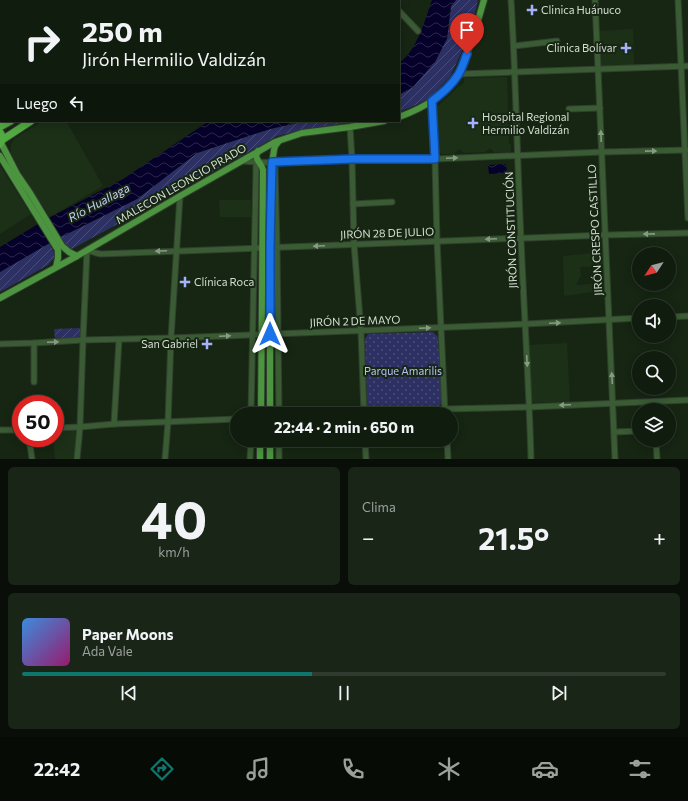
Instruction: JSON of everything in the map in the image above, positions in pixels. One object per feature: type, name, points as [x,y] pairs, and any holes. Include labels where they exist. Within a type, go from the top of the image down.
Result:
[{"type":"highway","points":[[0,127],[9,122]]},
{"type":"highway","points":[[1,142],[30,122]]},
{"type":"highway","points":[[0,132],[2,136],[1,142]]},
{"type":"main road","points":[[400,116],[423,107],[432,101],[447,89],[459,74],[471,44],[484,0]]},
{"type":"main road","name":"MALECON LEONCIO PRADO","points":[[0,298],[77,256],[280,140],[302,133],[378,122]]},
{"type":"main road","points":[[270,407],[270,247],[272,162],[275,146],[280,140]]},
{"type":"main road","points":[[1,142],[27,194]]},
{"type":"main road","points":[[258,152],[256,158],[262,165],[263,170],[261,407]]},
{"type":"main road","points":[[0,156],[27,194],[60,248],[77,256]]},
{"type":"main road","points":[[56,267],[60,248]]},
{"type":"main road","points":[[260,447],[260,459]]},
{"type":"main road","points":[[270,447],[270,459]]},
{"type":"street","name":"JIRÓN CONSTITUCIÓN","points":[[511,0],[530,407],[531,459]]},
{"type":"street","name":"JIRÓN CRESPO CASTILLO","points":[[595,0],[615,459]]},
{"type":"street","points":[[678,0],[688,218]]},
{"type":"street","points":[[400,12],[418,31]]},
{"type":"street","points":[[514,46],[557,41]]},
{"type":"street","points":[[459,74],[688,66]]},
{"type":"street","points":[[432,101],[445,407]]},
{"type":"street","points":[[569,109],[600,108]]},
{"type":"street","points":[[350,127],[354,244],[361,331],[364,407]]},
{"type":"street","points":[[241,161],[272,162],[352,159],[435,159],[686,150]]},
{"type":"street","points":[[251,407],[256,166],[259,162]]},
{"type":"street","points":[[272,162],[276,168],[279,407]]},
{"type":"street","points":[[165,459],[180,196]]},
{"type":"street","points":[[353,204],[392,202]]},
{"type":"street","name":"JIRÓN 28 DE JULIO","points":[[87,250],[96,254],[101,254],[177,250],[688,233]]},
{"type":"street","points":[[77,459],[80,427],[82,340],[87,250]]},
{"type":"street","points":[[676,317],[688,316]]},
{"type":"street","name":"JIRÓN 2 DE MAYO","points":[[0,344],[34,344],[82,340],[361,331],[632,318]]},
{"type":"street","points":[[114,424],[119,340]]},
{"type":"street","points":[[34,344],[34,382]]},
{"type":"street","points":[[458,411],[688,400]]},
{"type":"street","points":[[64,428],[230,419]]},
{"type":"street","points":[[0,430],[12,430]]},
{"type":"street","points":[[614,432],[632,431]]},
{"type":"street","points":[[30,447],[32,459]]},
{"type":"street","points":[[250,459],[251,447]]},
{"type":"street","points":[[279,447],[279,459]]},
{"type":"street","points":[[365,447],[366,459]]},
{"type":"street","points":[[447,447],[448,459]]},
{"type":"street","points":[[656,447],[657,459]]},
{"type":"shaded area","points":[[633,29],[634,65],[603,66],[600,64],[598,31]]},
{"type":"shaded area","name":"Hospital Regional Hermilio Valdizán","points":[[507,77],[509,143],[511,144],[511,152],[495,153],[490,148],[485,152],[464,153],[459,149],[454,154],[441,154],[439,151],[437,107],[459,86],[464,84],[464,78]]},
{"type":"shaded area","points":[[41,122],[67,122],[103,186],[50,217],[11,156],[11,145],[15,138]]},
{"type":"shaded area","points":[[0,166],[31,214],[0,234]]},
{"type":"shaded area","points":[[219,200],[251,200],[251,217],[220,217]]},
{"type":"shaded area","points":[[603,252],[604,266],[580,267],[581,275],[576,285],[605,283],[605,290],[564,296],[563,256]]},
{"type":"shaded area","points":[[567,343],[570,402],[535,403],[532,401],[529,345]]},
{"type":"shaded area","points":[[64,429],[74,429],[77,431],[75,459],[55,459],[54,447],[64,447]]},
{"type":"green space","points":[[456,0],[478,0],[470,34],[450,77],[428,99],[400,112],[400,94],[413,87],[447,39],[451,6]]},
{"type":"green space","points":[[302,122],[355,122],[306,129],[277,136],[72,249],[65,246],[59,238],[137,199],[197,153],[270,129]]},
{"type":"green space","points":[[49,243],[56,256],[48,265],[0,292],[0,272]]},
{"type":"green space","points":[[80,328],[80,336],[77,338],[55,339],[54,329]]},
{"type":"green space","name":"Parque Amarilis","points":[[433,332],[438,337],[442,403],[438,407],[367,406],[365,339],[368,334]]},
{"type":"water","points":[[432,0],[456,0],[451,6],[447,39],[435,62],[413,87],[400,94],[400,62],[411,51],[423,26]]},
{"type":"water","name":"Río Huallaga","points":[[208,122],[302,122],[270,129],[197,153],[137,199],[55,240],[0,272],[0,247],[43,221],[123,179]]},
{"type":"water","points":[[506,164],[507,173],[489,174],[488,165]]},
{"type":"place","name":"Clinica Huánuco","points":[[532,10]]},
{"type":"place","name":"Clinica Bolívar","points":[[626,48]]},
{"type":"place","name":"Hospital Regional Hermilio Valdizán","points":[[473,123]]},
{"type":"place","name":"Clínica Roca","points":[[185,282]]},
{"type":"place","name":"San Gabriel","points":[[207,344]]},
{"type":"route","points":[[270,334],[272,162],[352,159],[435,159],[432,101],[447,89],[459,74],[467,54]]}]
